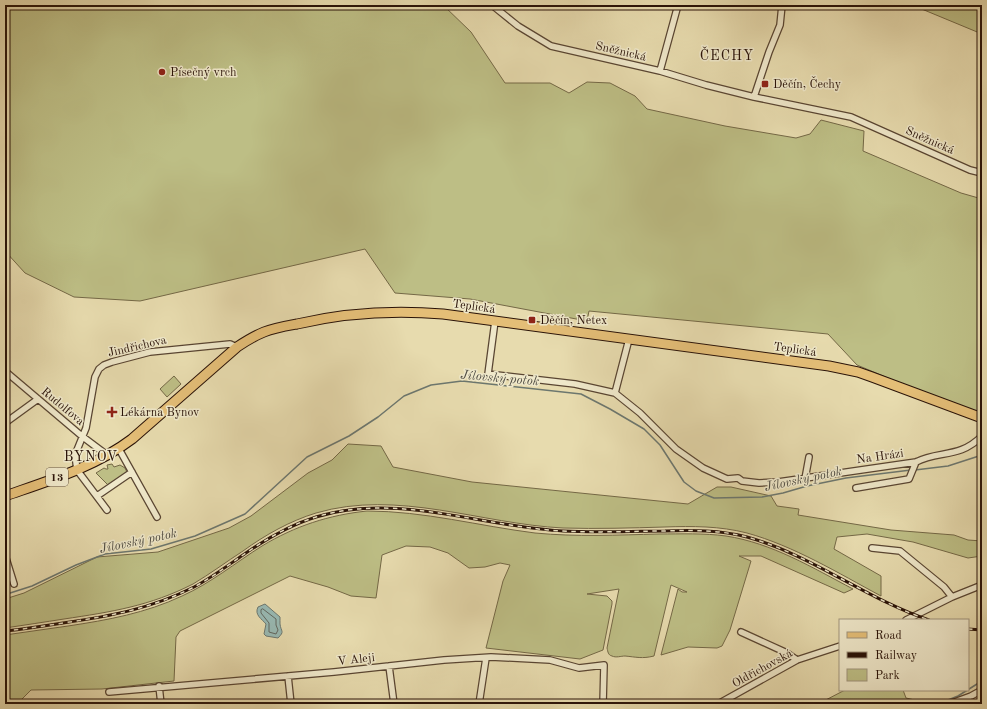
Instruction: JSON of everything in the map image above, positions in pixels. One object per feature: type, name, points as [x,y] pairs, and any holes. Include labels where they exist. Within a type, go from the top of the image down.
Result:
[{"type":"main road","name":"Teplická","points":[[5,496],[77,470],[119,449],[237,347],[251,338],[265,332],[303,322],[340,316],[422,312],[844,368],[982,418]]},
{"type":"street","name":"Sněžnická","points":[[492,5],[518,26],[552,46],[660,71],[706,85],[754,97],[851,117],[970,170],[982,173]]},
{"type":"street","points":[[660,71],[678,5]]},
{"type":"street","points":[[754,97],[780,25],[782,5]]},
{"type":"street","points":[[5,288],[5,294]]},
{"type":"street","points":[[494,321],[488,374],[575,384],[615,393],[629,339]]},
{"type":"street","name":"Jindřichova","points":[[77,470],[75,455],[86,428],[95,377],[99,369],[104,365],[122,358],[150,352],[230,344],[237,347]]},
{"type":"street","name":"Rudolfova","points":[[5,372],[83,437],[108,455]]},
{"type":"street","name":"Na Hrázi","points":[[615,393],[640,413],[676,449],[703,468],[727,479],[738,478],[742,481],[759,483],[805,479],[830,474],[915,464],[922,459],[963,450],[982,436]]},
{"type":"street","points":[[5,423],[38,399]]},
{"type":"street","points":[[119,449],[157,517]]},
{"type":"street","points":[[805,479],[808,458]]},
{"type":"street","points":[[856,488],[909,479],[915,464]]},
{"type":"street","points":[[77,470],[107,510]]},
{"type":"street","points":[[97,496],[132,472]]},
{"type":"street","points":[[872,548],[900,552],[944,587],[952,596]]},
{"type":"street","points":[[5,556],[14,584]]},
{"type":"street","points":[[908,619],[952,596],[982,585]]},
{"type":"street","points":[[741,632],[787,653],[797,660]]},
{"type":"street","name":"Oldřichovská","points":[[718,704],[797,660],[839,646]]},
{"type":"street","points":[[479,704],[486,658]]},
{"type":"street","name":"V Aleji","points":[[109,692],[159,686],[288,676],[444,660],[486,658],[550,660],[579,668],[604,666],[603,704]]},
{"type":"street","points":[[389,666],[394,704]]},
{"type":"street","points":[[288,676],[291,704]]},
{"type":"street","points":[[159,686],[161,704]]},
{"type":"street","points":[[949,704],[971,696],[982,690]]},
{"type":"street","points":[[5,700],[10,704]]},
{"type":"green space","points":[[5,5],[443,5],[471,32],[505,83],[550,83],[569,93],[587,82],[610,83],[635,96],[647,109],[725,126],[796,138],[810,134],[821,120],[864,131],[863,151],[961,193],[982,199],[982,413],[957,407],[857,365],[828,334],[589,311],[587,321],[470,299],[395,293],[365,249],[140,301],[74,297],[25,273],[5,251]]},
{"type":"green space","points":[[912,5],[982,5],[982,34]]},
{"type":"green space","points":[[174,376],[181,384],[167,397],[160,389]]},
{"type":"green space","points":[[348,444],[381,446],[393,467],[472,482],[688,504],[717,487],[731,487],[771,496],[777,506],[799,509],[798,515],[891,530],[954,535],[968,540],[982,541],[982,556],[968,558],[913,542],[867,534],[837,537],[834,549],[881,576],[881,596],[816,561],[782,545],[747,533],[727,529],[706,527],[563,528],[501,521],[409,506],[378,505],[347,507],[316,513],[287,524],[260,539],[193,584],[161,598],[114,611],[5,628],[5,599],[24,593],[97,557],[158,552],[229,528],[251,516],[308,473],[332,460]]},
{"type":"green space","points":[[112,464],[114,467],[120,465],[125,468],[127,472],[109,486],[96,473],[104,468],[108,469],[107,465]]},
{"type":"green space","points":[[367,511],[409,513],[535,533],[566,535],[709,534],[726,536],[743,539],[776,550],[853,589],[844,593],[761,556],[739,556],[751,561],[730,630],[722,646],[717,648],[688,647],[661,655],[678,589],[682,592],[687,592],[671,585],[654,656],[642,658],[625,656],[615,657],[610,655],[608,652],[607,648],[619,589],[587,594],[607,596],[612,601],[612,604],[603,650],[580,659],[486,648],[503,581],[510,565],[500,563],[485,567],[469,568],[448,553],[430,547],[406,546],[382,555],[376,598],[351,596],[328,587],[290,576],[180,631],[176,637],[174,681],[102,689],[31,690],[17,704],[5,704],[5,635],[98,621],[155,607],[193,591],[262,546],[300,527],[339,515]]},
{"type":"green space","points":[[843,691],[903,691],[906,698],[919,701],[919,704],[818,704]]},
{"type":"water","points":[[265,604],[280,617],[282,633],[278,638],[266,636],[264,634],[266,624],[259,617],[257,610],[258,607]]},
{"type":"waterway","name":"Jílovský potok","points":[[5,592],[7,594],[32,586],[76,565],[105,554],[151,549],[195,536],[245,514],[307,457],[349,436],[378,417],[404,396],[431,385],[462,381],[581,394],[644,429],[660,445],[684,482],[696,491],[714,498],[762,497],[846,478],[911,470]]},
{"type":"waterway","name":"Jílovský potok","points":[[915,470],[948,466],[982,455]]},
{"type":"waterway","points":[[969,689],[977,684],[982,683]]},
{"type":"waterway","points":[[938,704],[966,691]]},
{"type":"waterway","points":[[967,704],[969,698]]},
{"type":"railway","points":[[5,631],[98,618],[130,611],[162,601],[194,587],[213,576],[260,543],[297,524],[316,517],[347,510],[378,508],[409,509],[501,524],[563,531],[696,531],[717,532],[747,537],[794,555],[883,601],[926,619]]},
{"type":"railway","points":[[969,629],[982,630]]},
{"type":"place","name":"Písečný vrch","points":[[162,72]]},
{"type":"place","name":"Děčín, Čechy","points":[[765,84]]},
{"type":"place","name":"Děčín, Netex","points":[[532,320]]},
{"type":"place","name":"Lékárna Bynov","points":[[112,412]]},
{"type":"district","name":"ČECHY","points":[[727,55]]},
{"type":"district","name":"BYNOV","points":[[91,456]]}]
